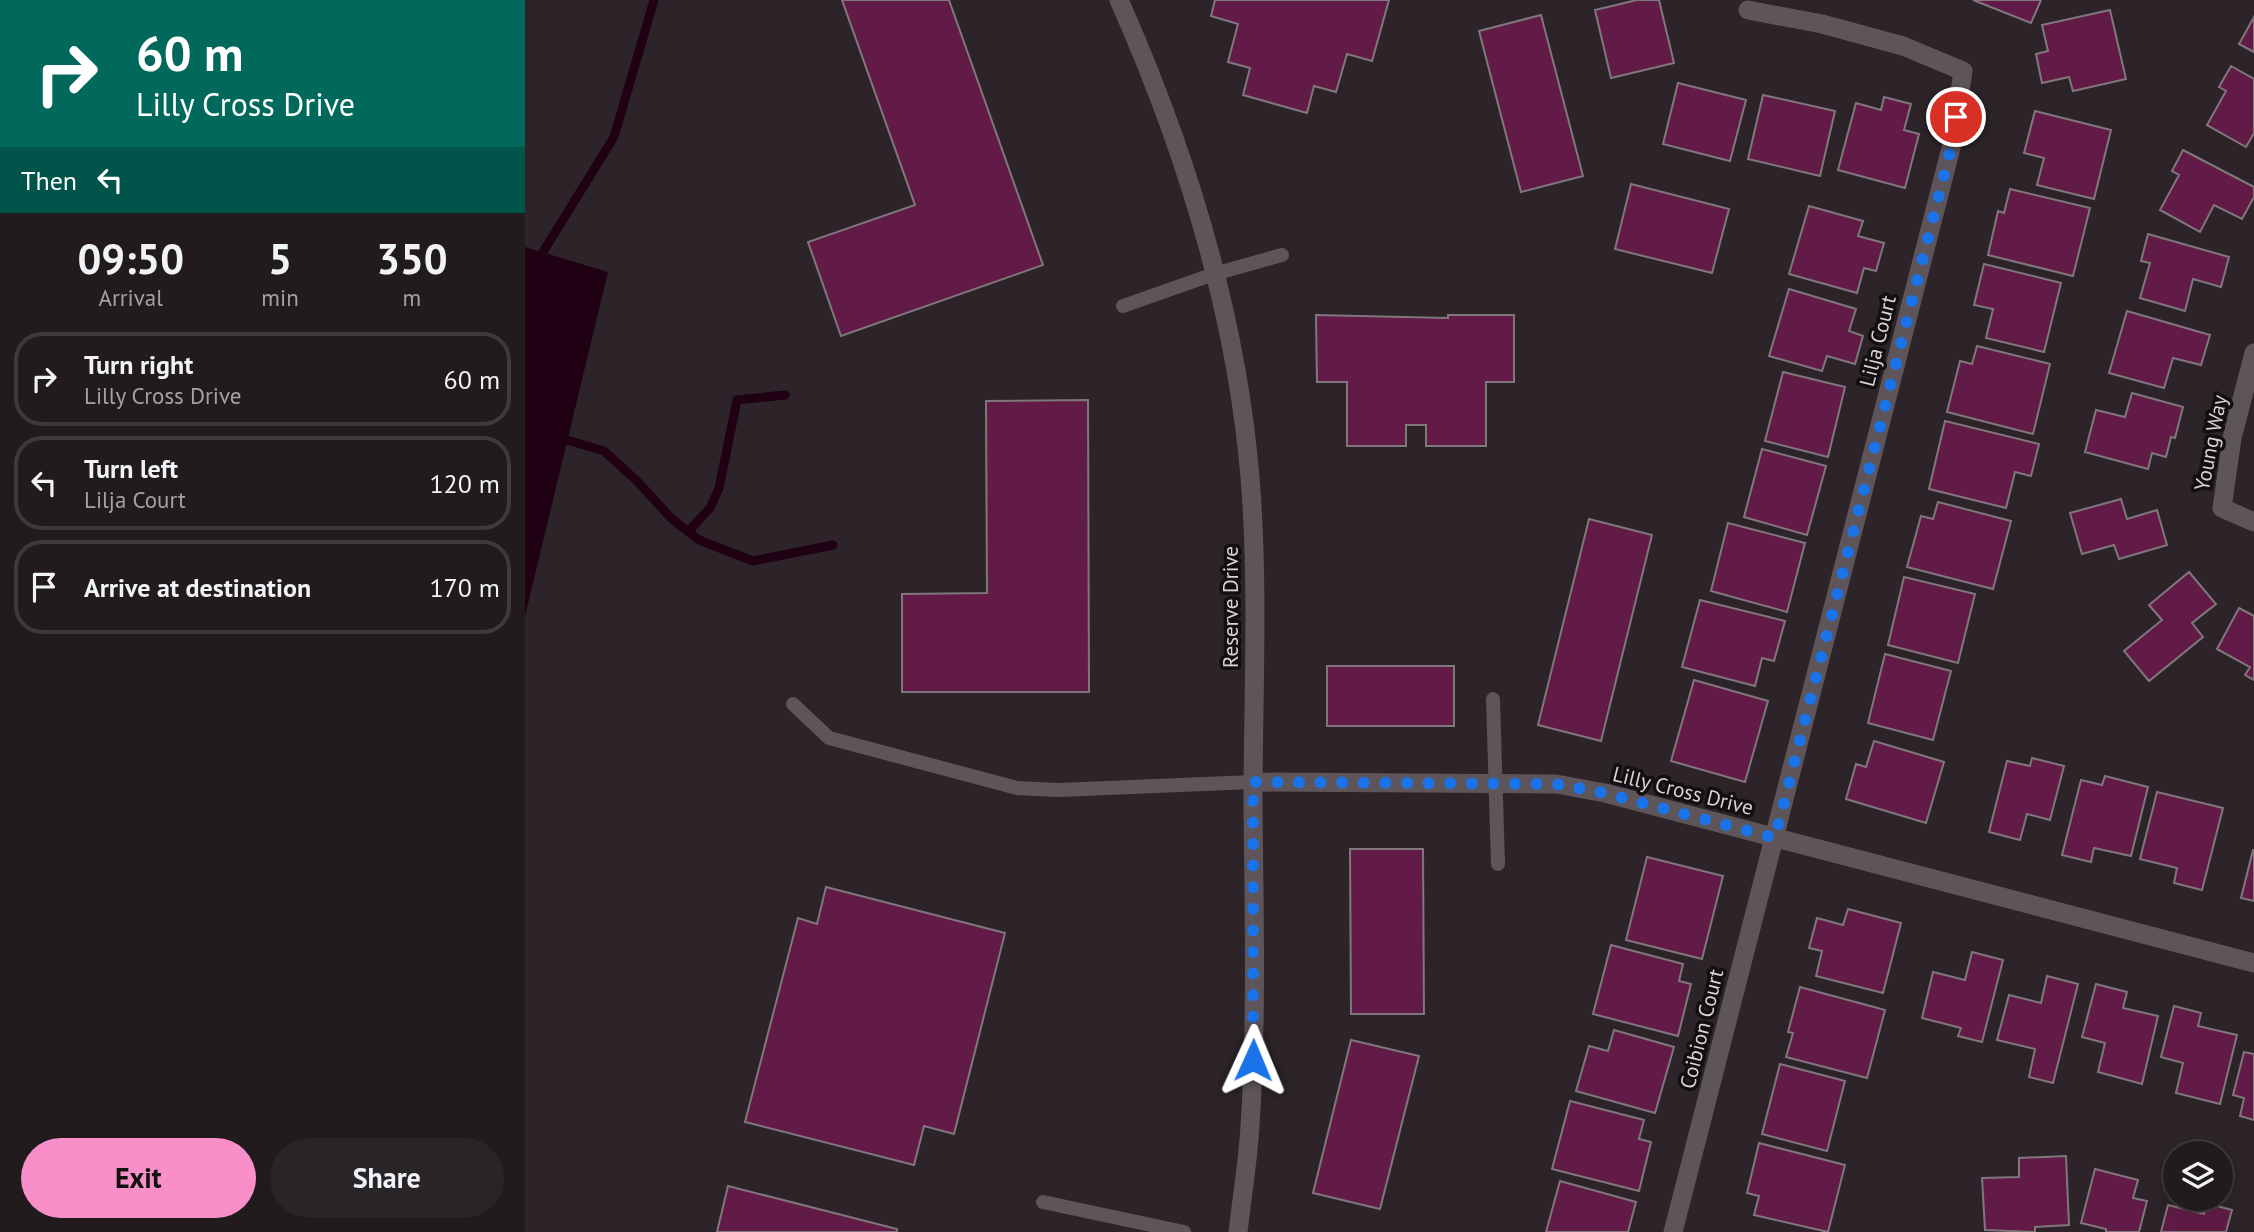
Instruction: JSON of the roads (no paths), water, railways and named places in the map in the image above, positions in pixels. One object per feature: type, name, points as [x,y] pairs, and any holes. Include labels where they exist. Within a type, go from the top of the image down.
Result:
[{"type":"street","name":"Reserve Drive","points":[[1119,0],[1161,99],[1190,184],[1237,377],[1250,476],[1255,625],[1252,1084],[1250,1129],[1238,1232]]},
{"type":"street","name":"Lilja Court","points":[[1748,10],[1822,24],[1903,46],[1963,71],[1953,140],[1775,838]]},
{"type":"street","name":"Young Way","points":[[2254,353],[2232,438],[2222,508],[2254,522]]},
{"type":"street","name":"Lilly Cross Drive","points":[[1253,782],[1556,784],[1605,793],[2254,963]]},
{"type":"street","name":"Coibion Court","points":[[1673,1232],[1775,838]]},
{"type":"lane","points":[[1123,306],[1214,274],[1282,255]]},
{"type":"lane","points":[[1493,699],[1498,864]]},
{"type":"lane","points":[[793,704],[829,738],[1017,788],[1059,790],[1253,782]]},
{"type":"lane","points":[[1043,1202],[1184,1232]]},
{"type":"waterway","points":[[543,252],[614,137],[654,0]]},
{"type":"waterway","points":[[688,532],[710,508],[719,488],[737,400],[785,395]]},
{"type":"waterway","points":[[567,440],[604,451],[637,481],[672,519],[699,540],[753,561],[833,545]]}]
